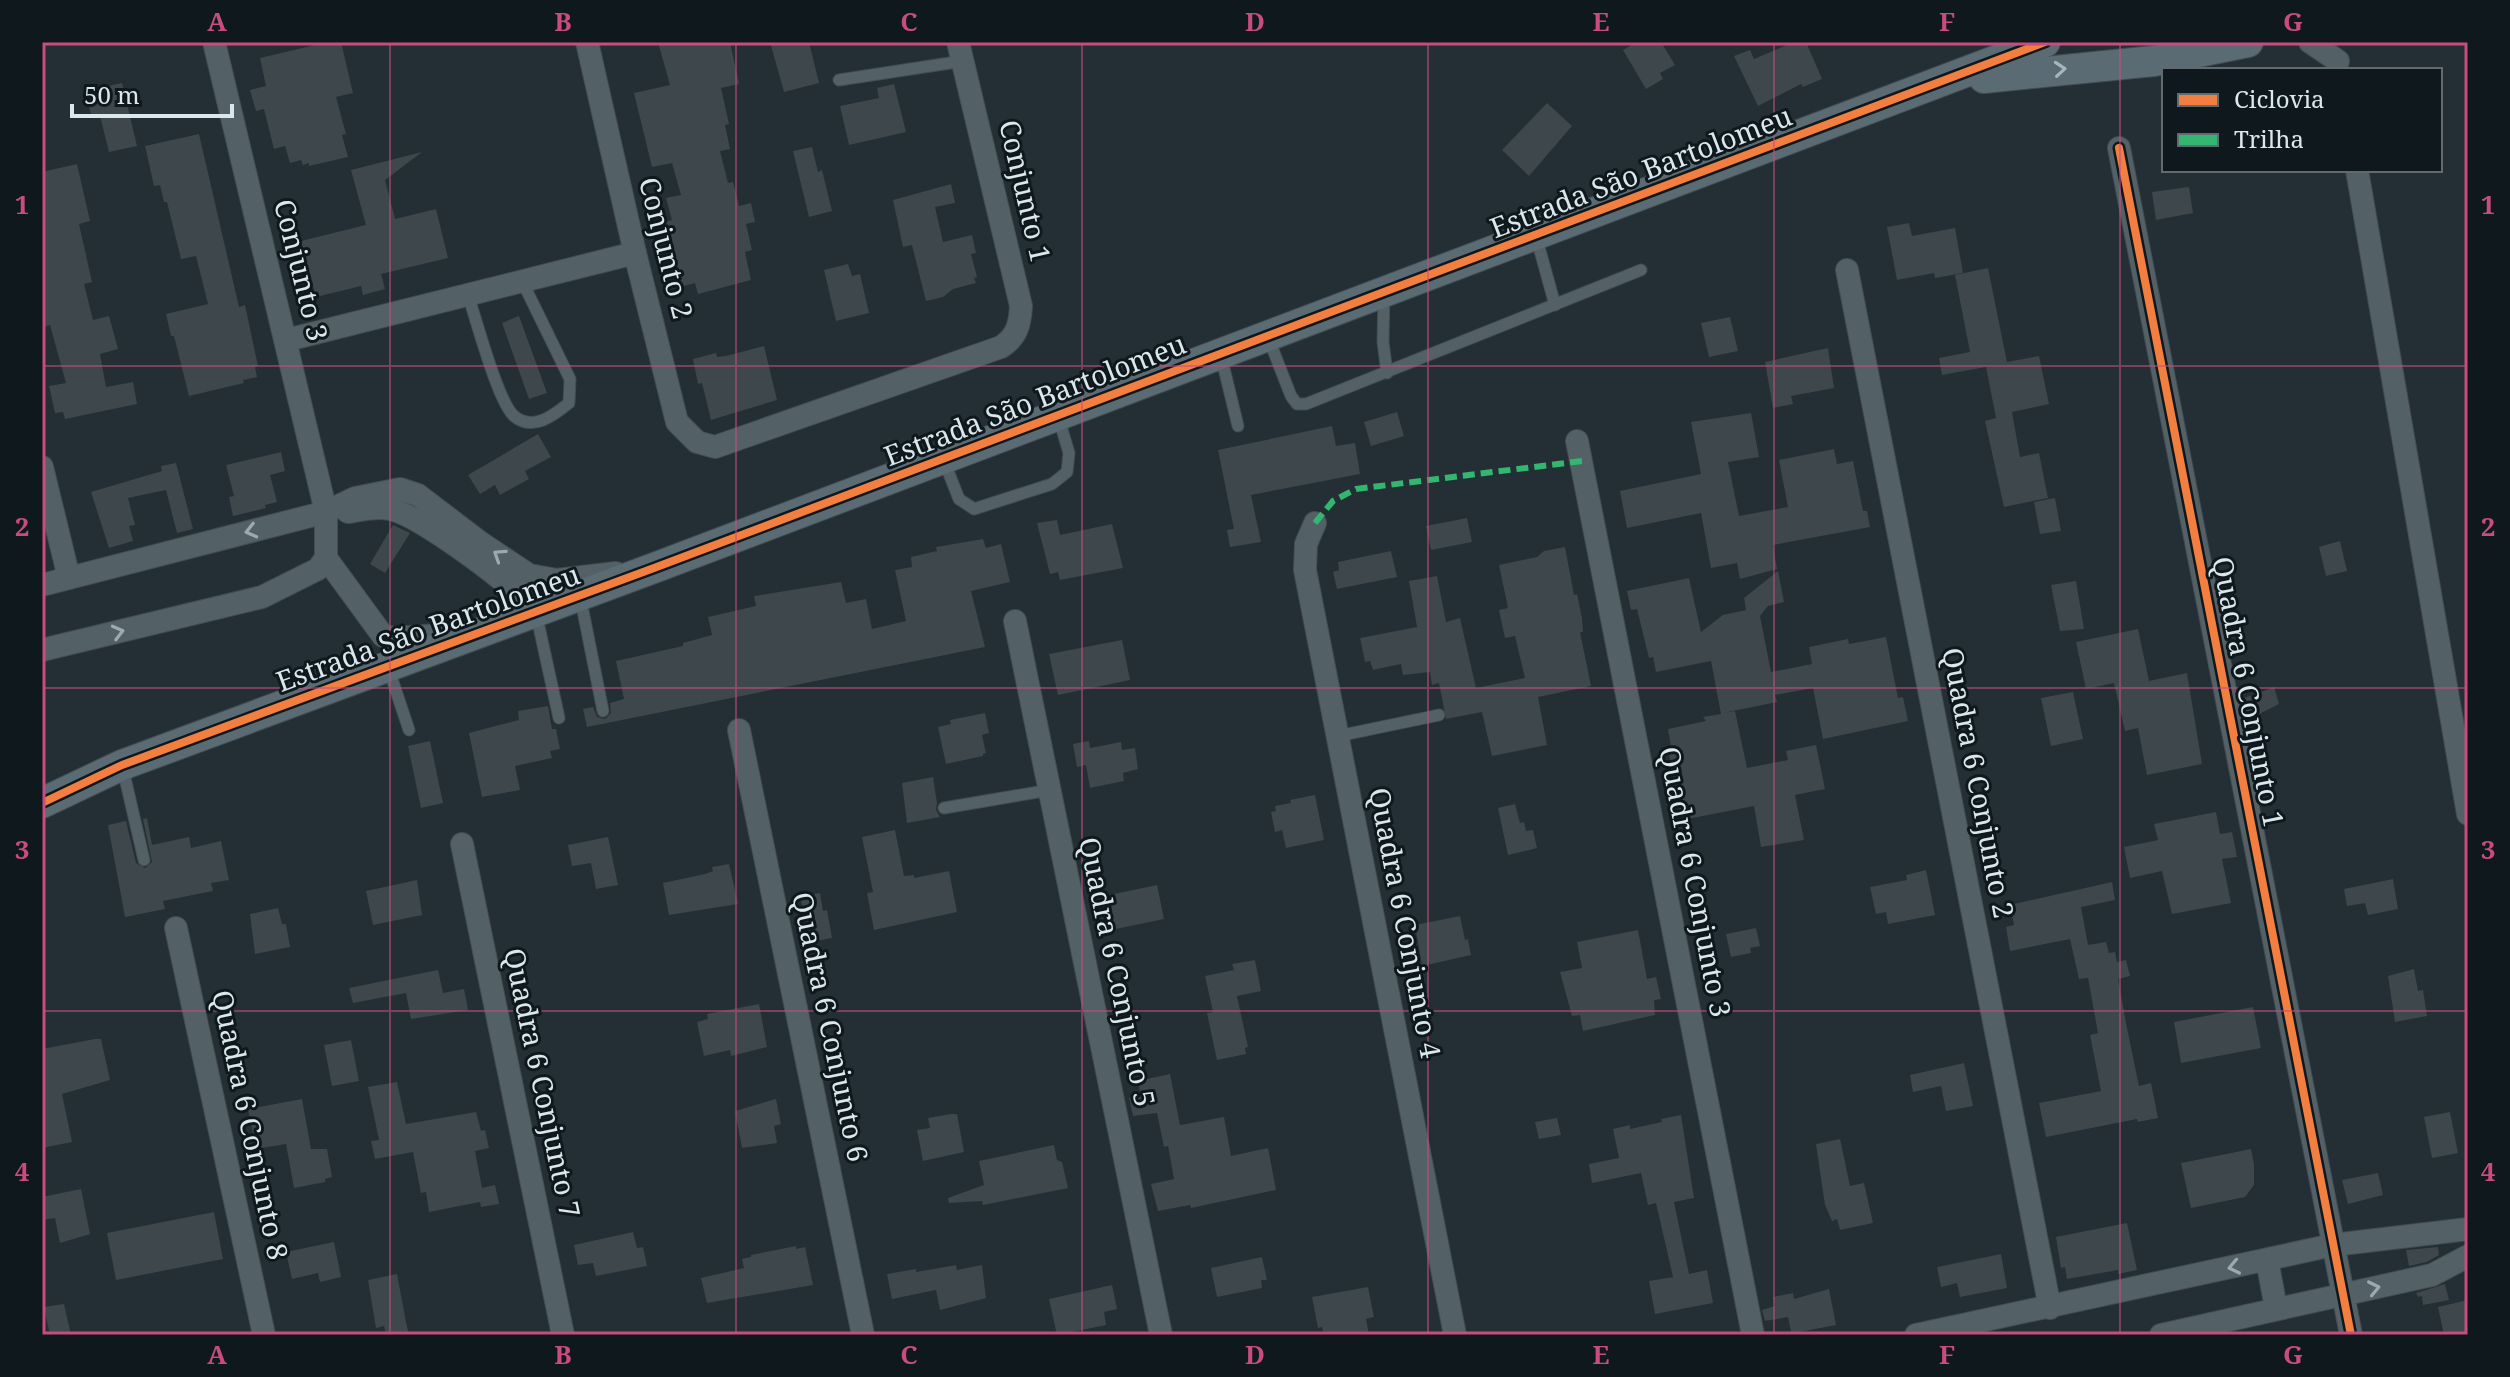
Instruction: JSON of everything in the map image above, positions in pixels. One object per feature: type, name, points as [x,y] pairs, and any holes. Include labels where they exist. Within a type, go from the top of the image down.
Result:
[{"type":"street","name":"Conjunto 3","points":[[214,42],[326,512],[322,564]]},
{"type":"street","name":"Conjunto 2","points":[[587,42],[677,422],[697,442],[715,447]]},
{"type":"street","name":"Estrada São Bartolomeu","points":[[42,803],[122,765],[654,568],[2045,42]]},
{"type":"street","name":"Estrada São Bartolomeu","points":[[1927,87],[2028,72],[2154,61],[2245,42]]},
{"type":"street","points":[[2310,42],[2339,58]]},
{"type":"street","name":"Conjunto 1","points":[[715,447],[1001,347],[1017,331],[1021,306],[961,51]]},
{"type":"street","name":"Quadra 6 Conjunto 1","points":[[2119,148],[2351,1335]]},
{"type":"street","points":[[2357,172],[2468,814]]},
{"type":"street","points":[[287,340],[635,253]]},
{"type":"street","name":"Quadra 6 Conjunto 2","points":[[1847,270],[2050,1308]]},
{"type":"street","name":"Quadra 6 Conjunto 3","points":[[1577,441],[1753,1335]]},
{"type":"street","points":[[42,467],[69,578]]},
{"type":"street","points":[[42,585],[326,512],[355,498],[400,489],[418,495],[529,575],[557,580],[654,568]]},
{"type":"street","points":[[326,512],[345,513],[380,508],[408,515],[514,588],[536,611]]},
{"type":"street","name":"Quadra 6 Conjunto 4","points":[[1315,523],[1306,544],[1305,570],[1455,1335]]},
{"type":"street","points":[[322,564],[383,636],[394,638],[480,632]]},
{"type":"street","points":[[42,650],[262,597],[322,564]]},
{"type":"street","points":[[322,564],[388,666]]},
{"type":"street","name":"Quadra 6 Conjunto 5","points":[[1015,621],[1161,1335]]},
{"type":"street","name":"Quadra 6 Conjunto 6","points":[[739,730],[863,1335]]},
{"type":"street","name":"Quadra 6 Conjunto 7","points":[[462,844],[563,1335]]},
{"type":"street","name":"Quadra 6 Conjunto 8","points":[[176,928],[264,1335]]},
{"type":"street","points":[[1916,1335],[2333,1245],[2468,1229]]},
{"type":"street","points":[[2468,1236],[2468,1248]]},
{"type":"street","points":[[2161,1335],[2432,1275],[2468,1256]]},
{"type":"street","points":[[2267,1260],[2276,1308]]},
{"type":"lane","points":[[839,80],[961,51]]},
{"type":"lane","points":[[1536,235],[1555,305]]},
{"type":"lane","points":[[1268,336],[1291,396],[1297,404],[1306,404],[1641,270]]},
{"type":"lane","points":[[468,295],[501,393],[514,416],[529,422],[549,419],[569,403],[570,379],[522,281]]},
{"type":"lane","points":[[1384,292],[1383,342],[1387,373]]},
{"type":"lane","points":[[1221,354],[1238,426]]},
{"type":"lane","points":[[943,459],[959,499],[974,509],[1052,484],[1067,472],[1069,453],[1057,415]]},
{"type":"lane","points":[[579,595],[603,711]]},
{"type":"lane","points":[[536,611],[559,718]]},
{"type":"lane","points":[[388,666],[409,730]]},
{"type":"lane","points":[[1338,736],[1439,715]]},
{"type":"lane","points":[[122,765],[144,860]]},
{"type":"lane","points":[[944,808],[1050,790]]},
{"type":"building","points":[[328,42],[341,42],[353,93],[336,97],[346,134],[342,135],[348,157],[309,166],[309,163],[303,165],[301,160],[290,163],[285,146],[274,149],[264,109],[256,111],[250,90],[266,86],[260,58]]},
{"type":"building","points":[[658,42],[730,42],[739,84],[721,88],[729,124],[725,125],[730,149],[720,151],[728,183],[733,182],[739,206],[751,203],[755,222],[746,224],[752,250],[745,252],[751,280],[698,294],[695,283],[677,288],[661,223],[672,220],[666,198],[681,195],[672,163],[652,167],[634,93],[670,85]]},
{"type":"building","points":[[770,42],[809,42],[819,83],[784,92]]},
{"type":"building","points":[[1637,42],[1661,42],[1675,65],[1660,73],[1663,79],[1646,89],[1623,50]]},
{"type":"building","points":[[1794,42],[1806,42],[1822,79],[1803,87],[1801,84],[1758,106],[1734,56],[1750,50],[1754,59]]},
{"type":"building","points":[[122,83],[137,146],[109,152],[100,116],[92,118],[85,91]]},
{"type":"building","points":[[894,84],[906,132],[849,145],[840,106],[879,98],[877,88]]},
{"type":"building","points":[[1547,103],[1572,126],[1529,176],[1502,150]]},
{"type":"building","points":[[199,134],[239,307],[245,305],[258,366],[255,367],[257,377],[243,380],[244,383],[189,396],[166,314],[208,304],[196,256],[181,259],[167,202],[164,202],[160,185],[154,186],[145,146]]},
{"type":"building","points":[[812,147],[818,172],[822,170],[832,211],[809,217],[793,151]]},
{"type":"building","points":[[422,152],[385,180],[395,219],[436,209],[448,258],[381,274],[385,289],[363,295],[361,286],[316,297],[301,241],[366,225],[351,170]]},
{"type":"building","points":[[77,164],[90,221],[79,224],[92,282],[84,284],[93,320],[109,316],[118,349],[100,354],[106,387],[133,382],[137,404],[65,419],[63,412],[55,413],[49,386],[66,383],[50,325],[44,327],[42,318],[42,172]]},
{"type":"building","points":[[951,184],[955,203],[935,207],[943,242],[972,235],[976,253],[971,254],[976,283],[926,301],[912,245],[903,247],[893,200]]},
{"type":"building","points":[[2189,187],[2193,213],[2156,220],[2152,192]]},
{"type":"building","points":[[1909,223],[1912,236],[1955,228],[1963,273],[1935,278],[1934,273],[1897,280],[1887,227]]},
{"type":"building","points":[[848,264],[852,276],[860,274],[869,313],[836,321],[824,270]]},
{"type":"building","points":[[1988,268],[2007,362],[2039,356],[2049,404],[2012,412],[2020,457],[2039,453],[2048,498],[2004,507],[1985,421],[1996,418],[1986,367],[1942,375],[1939,358],[1970,352],[1955,275]]},
{"type":"building","points":[[519,316],[547,393],[529,399],[502,323]]},
{"type":"building","points":[[1730,317],[1738,351],[1709,357],[1701,323]]},
{"type":"building","points":[[764,346],[777,400],[711,420],[693,359],[716,353],[717,357],[726,356]]},
{"type":"building","points":[[1828,348],[1834,388],[1791,396],[1793,404],[1773,408],[1765,362]]},
{"type":"building","points":[[1397,412],[1404,436],[1371,446],[1364,422]]},
{"type":"building","points":[[1751,413],[1759,457],[1728,462],[1739,516],[1788,507],[1779,460],[1834,449],[1837,464],[1853,461],[1863,511],[1867,511],[1870,527],[1773,545],[1777,569],[1740,579],[1737,563],[1711,568],[1701,513],[1627,528],[1620,491],[1701,474],[1691,422]]},
{"type":"building","points":[[1332,426],[1336,446],[1355,443],[1360,474],[1251,495],[1261,542],[1230,547],[1227,530],[1234,529],[1218,450]]},
{"type":"building","points":[[538,434],[551,457],[525,471],[529,479],[500,495],[495,485],[480,494],[468,475]]},
{"type":"building","points":[[281,452],[285,471],[270,475],[277,502],[233,516],[229,497],[234,496],[226,465]]},
{"type":"building","points":[[176,463],[193,529],[177,533],[166,490],[128,498],[135,525],[129,526],[133,541],[109,548],[91,492],[162,471],[161,466]]},
{"type":"building","points":[[2055,498],[2061,531],[2040,534],[2034,502]]},
{"type":"building","points":[[1467,518],[1472,542],[1431,550],[1426,526]]},
{"type":"building","points":[[1057,520],[1060,535],[1112,524],[1123,568],[1060,580],[1058,572],[1050,574],[1037,523]]},
{"type":"building","points":[[393,525],[410,533],[385,573],[370,564]]},
{"type":"building","points":[[983,539],[986,548],[1001,544],[1010,582],[971,591],[985,647],[587,727],[583,709],[593,707],[597,717],[605,719],[611,713],[610,703],[624,699],[616,661],[683,646],[683,643],[712,635],[708,617],[756,606],[754,596],[841,582],[846,603],[866,599],[872,629],[906,621],[895,570],[912,567],[911,557],[937,551],[936,547]]},
{"type":"building","points":[[2340,541],[2347,571],[2326,576],[2319,547]]},
{"type":"building","points":[[1565,547],[1574,595],[1577,594],[1582,618],[1583,632],[1580,632],[1591,686],[1538,697],[1547,745],[1492,756],[1482,712],[1446,719],[1439,683],[1432,685],[1430,672],[1403,675],[1401,664],[1373,670],[1370,661],[1365,662],[1360,638],[1417,627],[1409,581],[1437,576],[1446,622],[1460,618],[1476,688],[1525,678],[1515,636],[1505,638],[1499,610],[1508,608],[1499,565]]},
{"type":"building","points":[[1391,551],[1397,577],[1337,589],[1333,572],[1339,570],[1338,562]]},
{"type":"building","points":[[1778,571],[1784,602],[1768,606],[1760,616],[1771,672],[1812,664],[1809,647],[1848,639],[1849,644],[1886,637],[1898,698],[1903,697],[1908,721],[1823,739],[1813,688],[1775,695],[1777,702],[1723,713],[1735,711],[1747,768],[1788,760],[1786,751],[1816,745],[1825,789],[1795,795],[1804,840],[1761,847],[1754,806],[1682,820],[1668,748],[1671,747],[1668,729],[1706,721],[1703,717],[1721,714],[1711,661],[1656,672],[1653,657],[1649,658],[1637,609],[1631,610],[1627,591],[1689,578],[1701,632],[1723,615],[1746,610],[1744,598]]},
{"type":"building","points":[[2076,581],[2084,629],[2060,631],[2051,585]]},
{"type":"building","points":[[2138,629],[2149,681],[2187,673],[2202,764],[2147,775],[2138,728],[2125,731],[2114,683],[2086,689],[2076,642]]},
{"type":"building","points":[[1122,640],[1130,680],[1058,695],[1049,654]]},
{"type":"building","points":[[2274,687],[2279,704],[2249,719],[2242,699]]},
{"type":"building","points":[[2073,692],[2083,739],[2051,746],[2041,698]]},
{"type":"building","points":[[548,706],[560,749],[550,751],[552,758],[515,766],[520,790],[482,797],[469,733],[519,720],[518,711]]},
{"type":"building","points":[[985,713],[989,733],[982,735],[986,753],[946,764],[938,727],[951,724],[950,720]]},
{"type":"building","points":[[430,741],[443,803],[421,808],[408,746]]},
{"type":"building","points":[[1089,741],[1090,748],[1121,742],[1122,750],[1135,748],[1138,769],[1123,773],[1124,781],[1090,788],[1086,765],[1077,767],[1073,744]]},
{"type":"building","points":[[933,777],[936,810],[940,817],[907,823],[902,783]]},
{"type":"building","points":[[1315,795],[1324,840],[1286,848],[1282,830],[1275,832],[1271,812],[1276,811],[1275,806],[1291,803],[1290,800]]},
{"type":"building","points":[[1515,804],[1520,823],[1524,822],[1526,831],[1533,830],[1537,848],[1508,855],[1498,808]]},
{"type":"building","points":[[2216,812],[2220,834],[2232,832],[2237,857],[2222,859],[2231,903],[2172,914],[2162,871],[2130,878],[2124,847],[2158,840],[2154,824]]},
{"type":"building","points":[[147,818],[152,845],[189,837],[191,848],[221,841],[229,880],[211,883],[213,891],[163,901],[165,909],[125,917],[108,825],[126,821],[136,863],[145,868],[152,862],[143,819]]},
{"type":"building","points":[[895,830],[904,876],[914,875],[914,878],[949,871],[957,912],[874,930],[867,893],[873,892],[862,837]]},
{"type":"building","points":[[608,837],[618,885],[596,889],[591,863],[572,866],[568,845]]},
{"type":"building","points":[[729,864],[738,904],[669,915],[663,883],[705,874],[713,871],[712,867]]},
{"type":"building","points":[[1926,870],[1935,915],[1888,924],[1886,912],[1876,914],[1870,887],[1907,880],[1906,875]]},
{"type":"building","points":[[2393,879],[2398,909],[2368,915],[2365,903],[2347,906],[2344,889]]},
{"type":"building","points":[[417,880],[422,915],[373,925],[366,891]]},
{"type":"building","points":[[2112,882],[2115,900],[2081,907],[2088,945],[2106,942],[2109,953],[2115,952],[2117,962],[2126,960],[2130,976],[2118,979],[2127,1028],[2139,1086],[2151,1083],[2158,1118],[2138,1122],[2137,1119],[2046,1137],[2039,1103],[2101,1091],[2090,1035],[2098,1033],[2088,978],[2079,979],[2070,939],[2010,951],[2006,927],[2014,925],[2010,905]]},
{"type":"building","points":[[1157,885],[1164,919],[1111,930],[1107,912],[1112,911],[1109,895]]},
{"type":"building","points":[[820,893],[832,938],[811,942],[800,897]]},
{"type":"building","points":[[278,908],[282,924],[286,924],[290,947],[255,954],[250,914]]},
{"type":"building","points":[[1460,916],[1471,955],[1422,966],[1415,925]]},
{"type":"building","points":[[1756,928],[1760,946],[1750,948],[1751,953],[1731,957],[1726,934]]},
{"type":"building","points":[[1638,930],[1647,979],[1656,977],[1661,999],[1654,1000],[1655,1015],[1583,1031],[1580,1015],[1572,1016],[1560,972],[1582,968],[1577,942]]},
{"type":"building","points":[[1255,960],[1261,991],[1237,996],[1248,1047],[1245,1048],[1246,1054],[1217,1060],[1207,1013],[1213,1012],[1205,976],[1234,970],[1232,964]]},
{"type":"building","points":[[2414,969],[2418,991],[2423,990],[2427,1016],[2395,1022],[2388,976]]},
{"type":"building","points":[[438,970],[443,993],[464,989],[468,1010],[411,1019],[406,993],[353,1003],[349,988]]},
{"type":"building","points":[[759,1004],[767,1047],[731,1056],[730,1050],[704,1056],[697,1022],[708,1019],[707,1014]]},
{"type":"building","points":[[2253,1007],[2261,1048],[2181,1063],[2174,1022]]},
{"type":"building","points":[[101,1039],[110,1080],[62,1094],[72,1142],[42,1148],[42,1049]]},
{"type":"building","points":[[351,1040],[359,1081],[332,1086],[324,1045]]},
{"type":"building","points":[[1964,1063],[1973,1106],[1946,1111],[1941,1086],[1913,1092],[1910,1075]]},
{"type":"building","points":[[1170,1074],[1180,1125],[1224,1117],[1231,1156],[1268,1148],[1276,1190],[1191,1208],[1190,1205],[1158,1211],[1151,1184],[1174,1179],[1168,1146],[1164,1147],[1157,1113],[1133,1116],[1129,1098],[1141,1096],[1138,1081]]},
{"type":"building","points":[[397,1082],[406,1124],[476,1112],[489,1148],[475,1151],[482,1188],[495,1185],[499,1204],[481,1207],[480,1202],[429,1212],[426,1192],[421,1193],[413,1152],[375,1159],[371,1141],[379,1140],[368,1087]]},
{"type":"building","points":[[302,1099],[311,1149],[327,1149],[332,1177],[325,1179],[325,1182],[294,1188],[286,1144],[256,1149],[248,1109]]},
{"type":"building","points":[[776,1099],[781,1124],[774,1126],[777,1143],[742,1148],[735,1111]]},
{"type":"building","points":[[2450,1112],[2458,1153],[2432,1158],[2424,1117]]},
{"type":"building","points":[[957,1114],[964,1152],[923,1161],[917,1130],[930,1128],[928,1118]]},
{"type":"building","points":[[1681,1115],[1694,1198],[1674,1202],[1689,1274],[1707,1270],[1713,1303],[1655,1314],[1649,1281],[1673,1277],[1656,1203],[1648,1205],[1641,1173],[1592,1183],[1589,1164],[1619,1158],[1613,1129],[1630,1125],[1630,1129]]},
{"type":"building","points":[[1557,1118],[1561,1135],[1539,1139],[1535,1122]]},
{"type":"building","points":[[1840,1139],[1850,1186],[1864,1183],[1873,1223],[1840,1230],[1837,1219],[1832,1221],[1825,1205],[1816,1144]]},
{"type":"building","points":[[1054,1145],[1068,1188],[983,1205],[982,1201],[949,1203],[948,1198],[984,1185],[979,1161]]},
{"type":"building","points":[[2251,1149],[2254,1185],[2245,1197],[2191,1208],[2181,1163]]},
{"type":"building","points":[[2378,1173],[2383,1195],[2348,1204],[2342,1180]]},
{"type":"building","points":[[81,1189],[90,1234],[60,1243],[55,1218],[42,1220],[42,1197]]},
{"type":"building","points":[[214,1212],[223,1259],[116,1280],[107,1233]]},
{"type":"building","points":[[2127,1223],[2137,1270],[2118,1274],[2118,1270],[2067,1279],[2065,1267],[2061,1268],[2056,1237]]},
{"type":"building","points":[[633,1232],[637,1248],[643,1247],[647,1266],[596,1276],[593,1263],[578,1265],[574,1245]]},
{"type":"building","points":[[334,1242],[341,1277],[320,1282],[318,1273],[292,1279],[286,1252]]},
{"type":"building","points":[[796,1246],[796,1249],[805,1247],[813,1285],[707,1303],[701,1278],[744,1268],[742,1259],[751,1255]]},
{"type":"building","points":[[2438,1247],[2439,1255],[2427,1262],[2409,1266],[2406,1250]]},
{"type":"building","points":[[2001,1254],[2007,1288],[1960,1297],[1957,1283],[1941,1287],[1937,1267]]},
{"type":"building","points":[[1262,1257],[1267,1280],[1261,1280],[1262,1288],[1217,1297],[1211,1268]]},
{"type":"building","points":[[956,1265],[957,1270],[982,1265],[986,1298],[940,1310],[936,1290],[892,1299],[887,1274]]},
{"type":"building","points":[[397,1274],[409,1335],[386,1335],[384,1326],[376,1328],[368,1280]]},
{"type":"building","points":[[2445,1284],[2449,1300],[2423,1305],[2422,1296],[2418,1297],[2416,1293]]},
{"type":"building","points":[[1112,1285],[1117,1309],[1104,1312],[1106,1325],[1057,1335],[1049,1299]]},
{"type":"building","points":[[1368,1287],[1374,1317],[1366,1319],[1369,1335],[1324,1335],[1322,1327],[1318,1328],[1312,1297]]},
{"type":"building","points":[[1829,1289],[1836,1325],[1794,1333],[1791,1332],[1788,1317],[1765,1321],[1762,1310],[1775,1306],[1773,1297],[1793,1293],[1794,1299]]},
{"type":"building","points":[[2468,1300],[2468,1335],[2444,1335],[2438,1307]]},
{"type":"building","points":[[64,1304],[71,1335],[50,1335],[44,1307]]},
{"type":"marked path","points":[[1315,523],[1333,501],[1356,489],[1582,461]]},
{"type":"cycle path","points":[[42,803],[122,765],[654,568],[2045,42]]},
{"type":"cycle path","points":[[2119,148],[2351,1335]]}]
